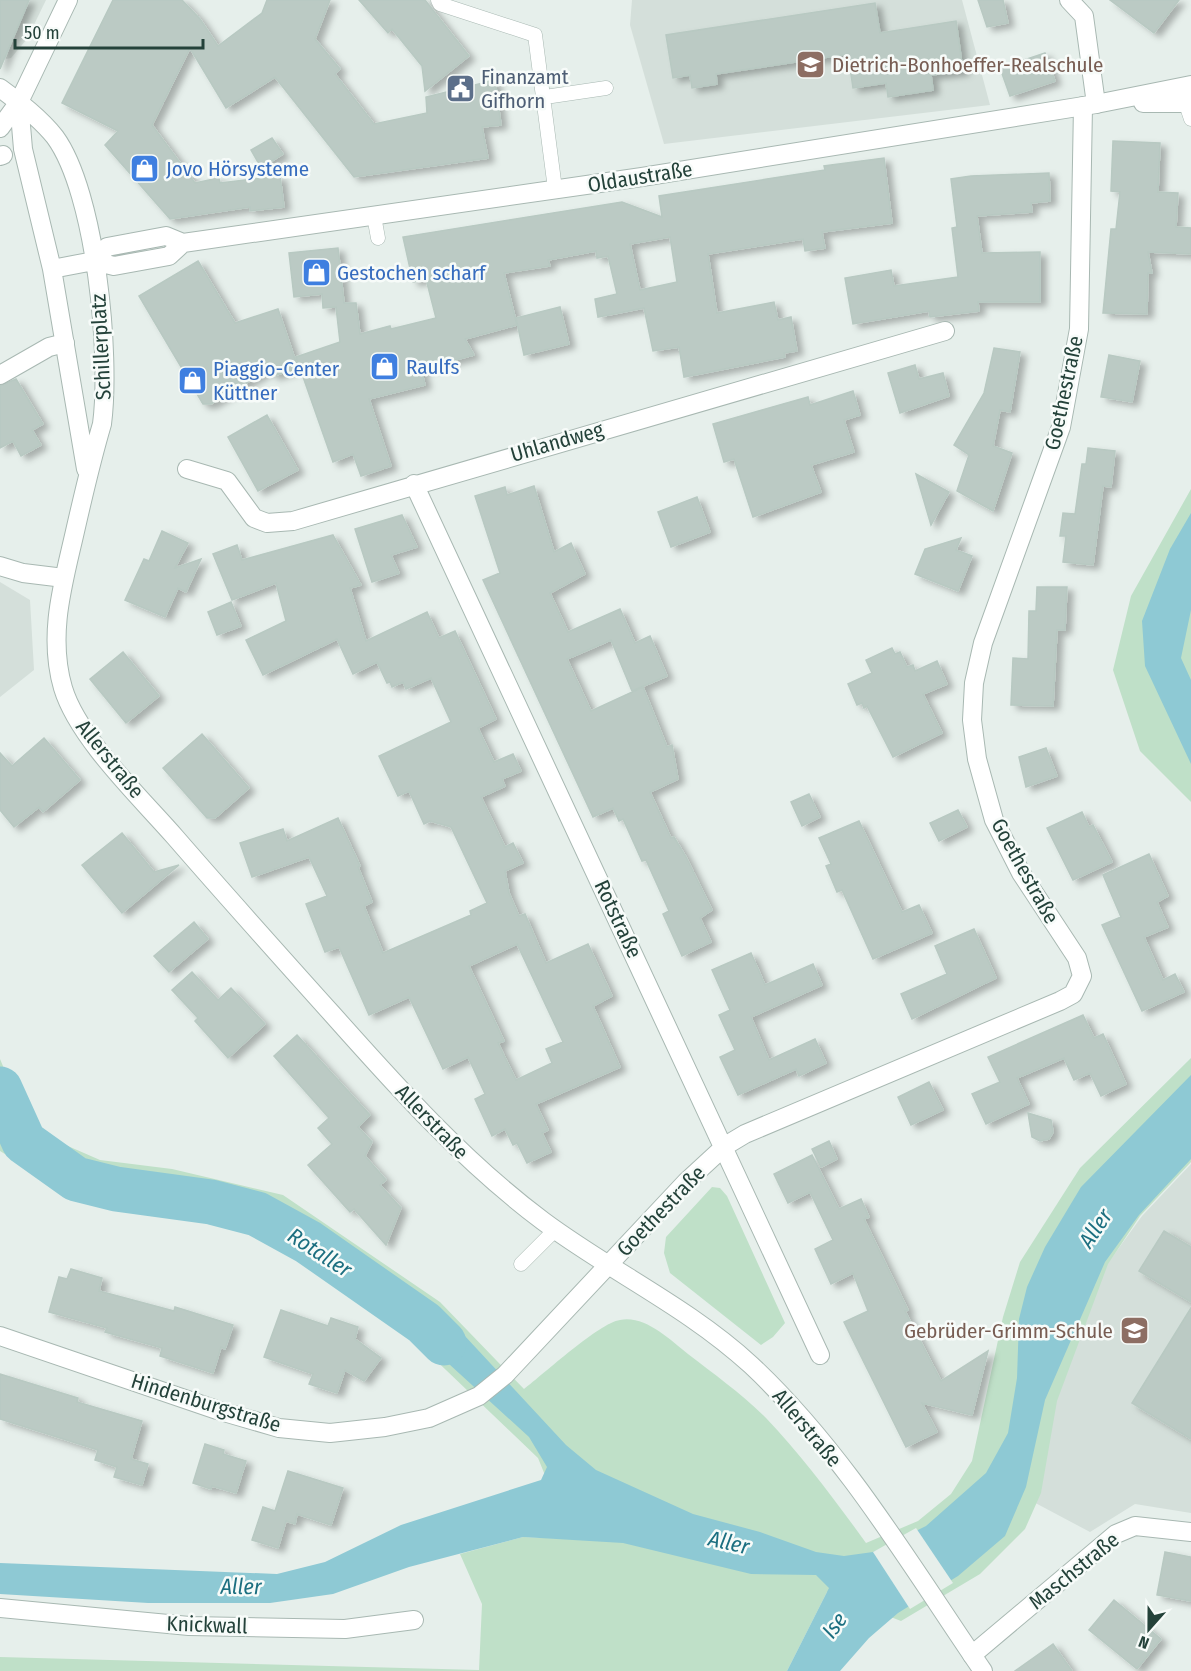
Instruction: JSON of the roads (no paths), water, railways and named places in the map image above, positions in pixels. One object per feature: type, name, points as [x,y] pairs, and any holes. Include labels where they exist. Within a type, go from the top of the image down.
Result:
[{"type":"street","points":[[0,128],[19,102],[68,0]]},
{"type":"street","points":[[1070,0],[1084,16],[1090,105]]},
{"type":"street","points":[[0,88],[19,102]]},
{"type":"street","name":"Oldaustraße","points":[[52,269],[94,261],[107,247],[166,236],[183,243],[555,189],[1090,105],[1188,99]]},
{"type":"street","name":"Schillerplatz","points":[[19,102],[54,137],[65,155],[81,201],[94,261],[102,319],[106,395],[102,424],[87,477]]},
{"type":"street","name":"Schillerplatz","points":[[19,102],[23,149],[52,269],[87,477]]},
{"type":"street","name":"Goethestraße","points":[[610,1264],[687,1181],[725,1146],[745,1134],[1060,1002],[1073,994],[1082,976],[1077,958],[1020,873],[994,820],[977,759],[972,720],[974,683],[983,643],[1061,427],[1079,329],[1090,105]]},
{"type":"street","name":"Uhlandweg","points":[[188,469],[227,481],[254,518],[267,523],[293,521],[945,331]]},
{"type":"street","name":"Schillerplatz","points":[[0,375],[49,347],[65,343]]},
{"type":"street","name":"Allerstraße","points":[[87,477],[57,611],[57,660],[64,691],[76,717],[97,747],[387,1075],[470,1162],[555,1230],[676,1307],[748,1362],[799,1413],[894,1539],[983,1671]]},
{"type":"street","name":"Rotstraße","points":[[414,484],[725,1146],[820,1355]]},
{"type":"street","points":[[0,566],[23,573],[64,578]]},
{"type":"street","name":"Hindenburgstraße","points":[[0,1336],[217,1410],[279,1428],[330,1433],[385,1427],[429,1418],[479,1396],[505,1375],[610,1264]]},
{"type":"street","name":"Maschstraße","points":[[972,1655],[1116,1534],[1135,1526],[1191,1532]]},
{"type":"street","name":"Knickwall","points":[[0,1608],[189,1626],[345,1629],[414,1620]]},
{"type":"lane","points":[[438,0],[440,4],[535,35],[545,98],[555,189]]},
{"type":"lane","points":[[545,98],[606,88]]},
{"type":"lane","points":[[374,216],[378,238]]},
{"type":"lane","points":[[521,1264],[555,1230]]},
{"type":"water","points":[[1191,513],[1191,610],[1181,658],[1191,680],[1191,764],[1145,666],[1142,621],[1170,549]]},
{"type":"water","points":[[1191,1075],[1191,1159],[1139,1215],[1105,1262],[1045,1400],[1026,1487],[1005,1536],[958,1576],[898,1613],[869,1638],[840,1671],[787,1671],[829,1588],[816,1575],[751,1574],[623,1543],[523,1537],[409,1567],[333,1594],[270,1603],[148,1603],[0,1594],[0,1563],[277,1574],[325,1562],[401,1525],[541,1480],[547,1467],[529,1437],[437,1353],[389,1319],[405,1289],[451,1321],[566,1445],[596,1470],[693,1514],[760,1532],[816,1552],[844,1556],[873,1552],[926,1526],[986,1473],[1008,1433],[1017,1378],[1019,1319],[1027,1287],[1045,1247],[1081,1187]]},
{"type":"waterway","name":"Rotaller","points":[[0,1089],[24,1142],[76,1179],[116,1189],[211,1202],[257,1214],[308,1242],[424,1323],[444,1343]]},
{"type":"place","name":"Dietrich-Bonhoeffer-Realschule","points":[[811,65]]},
{"type":"place","name":"Finanzamt Gifhorn","points":[[460,89]]},
{"type":"place","name":"Jovo Hörsysteme","points":[[145,169]]},
{"type":"place","name":"Gestochen scharf","points":[[316,273]]},
{"type":"place","name":"Raulfs","points":[[385,367]]},
{"type":"place","name":"Piaggio-Center Küttner","points":[[192,381]]},
{"type":"place","name":"Gebrüder-Grimm-Schule","points":[[1134,1331]]},
{"type":"water label","name":"Aller","points":[[1095,1228]]},
{"type":"water label","name":"Aller","points":[[729,1542]]},
{"type":"water label","name":"Aller","points":[[241,1586]]},
{"type":"water label","name":"Ise","points":[[834,1625]]}]
